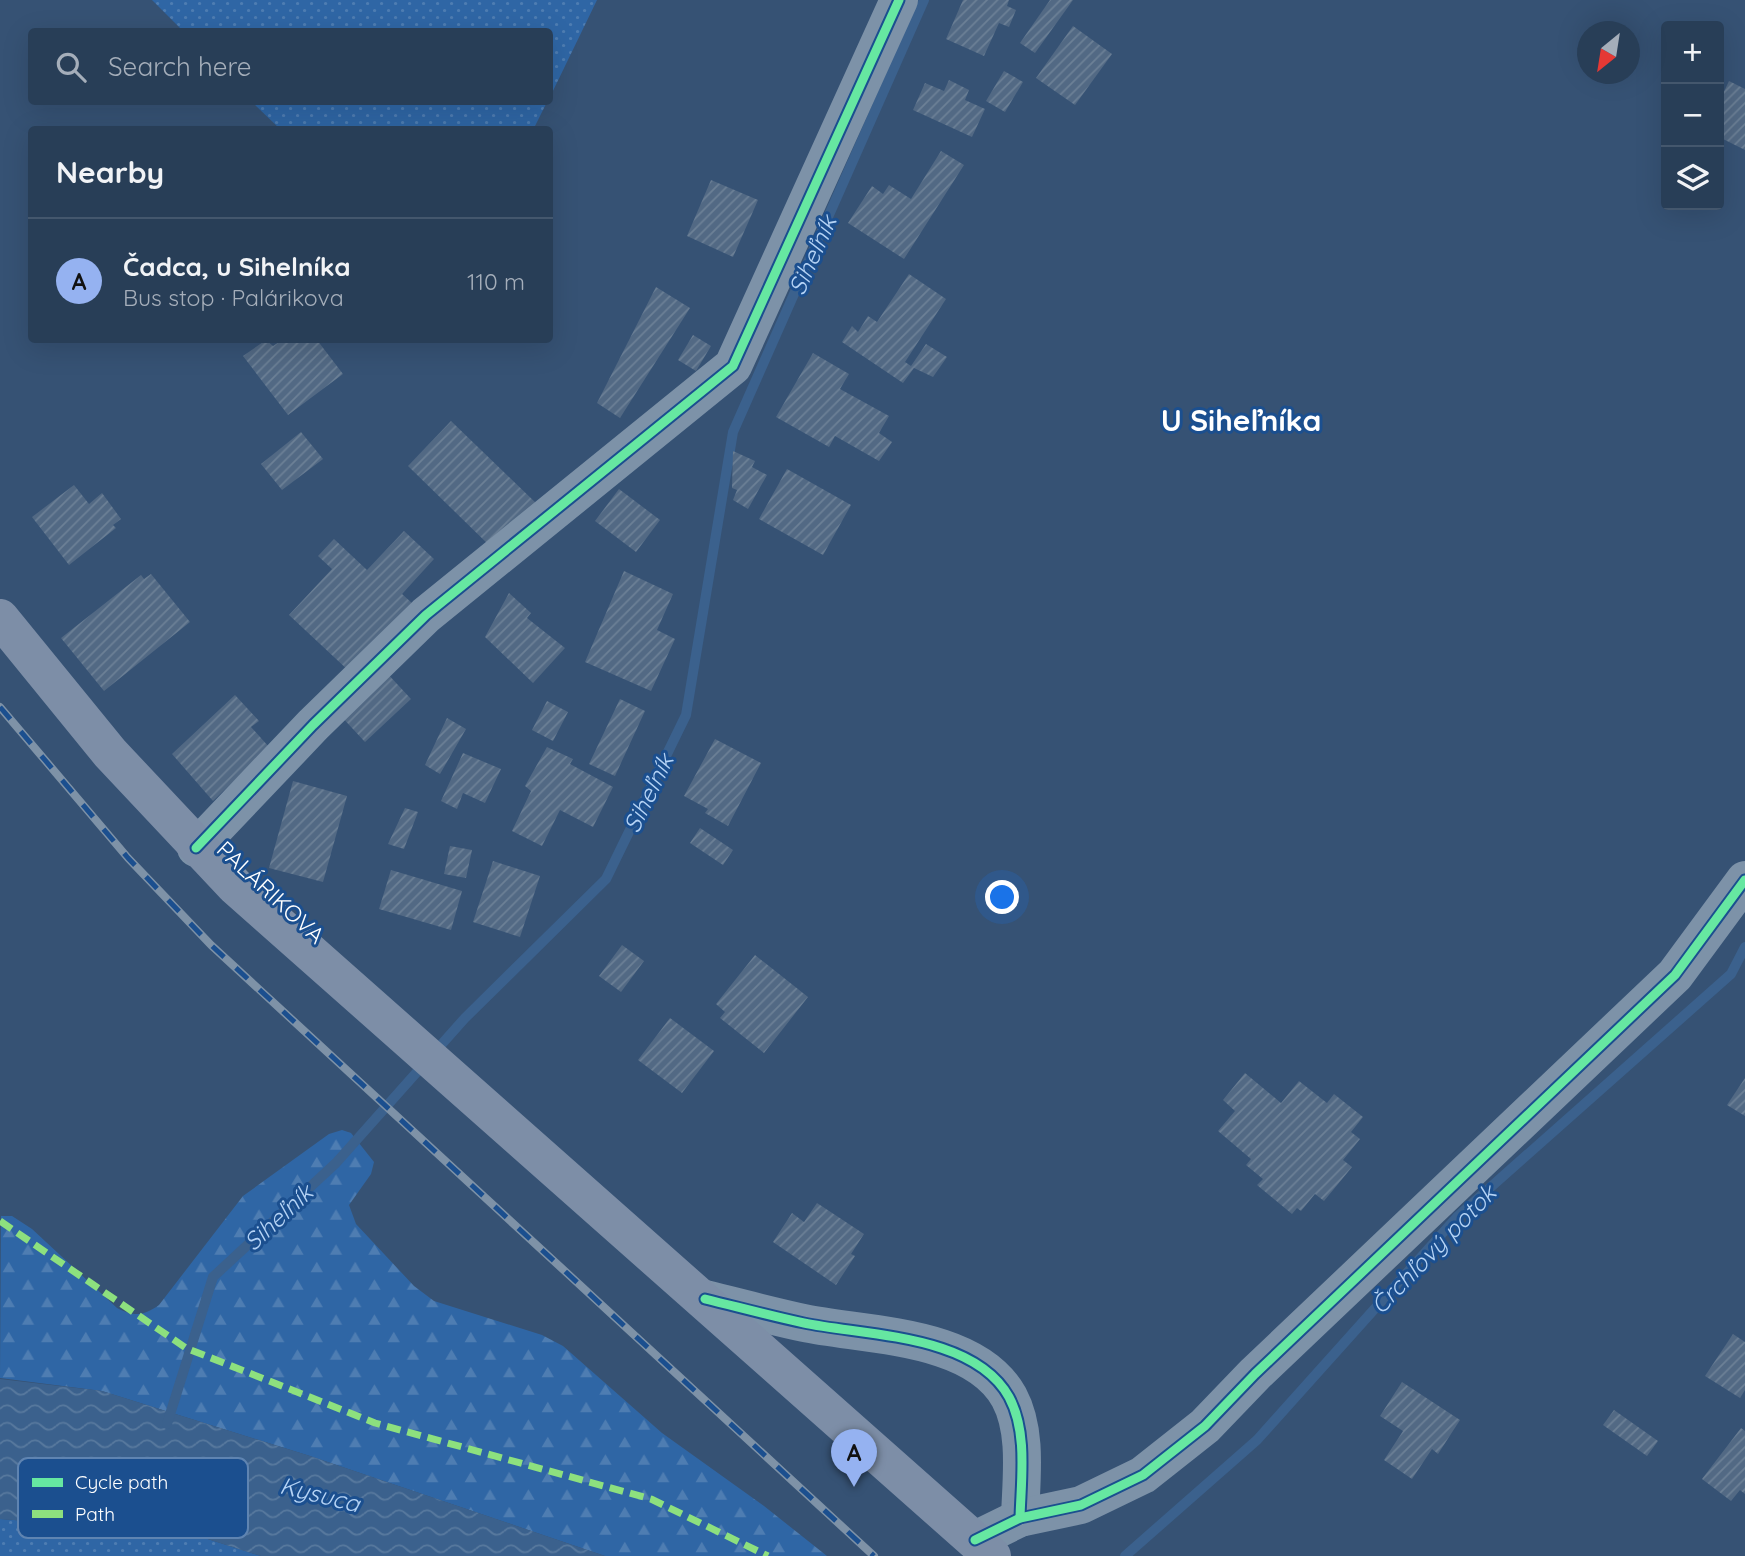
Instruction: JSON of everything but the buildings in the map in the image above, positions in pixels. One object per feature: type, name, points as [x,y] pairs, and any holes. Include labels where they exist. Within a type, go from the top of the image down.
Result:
[{"type":"main road","name":"PALÁRIKOVA","points":[[0,618],[110,753],[196,848],[293,939],[705,1299],[984,1548]]},
{"type":"street","points":[[196,848],[313,725],[426,615],[733,366],[899,0]]},
{"type":"street","points":[[984,1548],[1020,1518],[1081,1505],[1143,1475],[1205,1426],[1255,1374],[1675,975],[1745,880]]},
{"type":"street","points":[[705,1299],[805,1323],[943,1348],[985,1369],[1009,1397],[1017,1417],[1021,1457],[1020,1518]]},
{"type":"green space","points":[[152,0],[597,0],[553,91],[553,28],[180,28]]},
{"type":"green space","points":[[255,105],[546,105],[535,126],[277,126]]},
{"type":"green space","points":[[342,1130],[351,1133],[374,1162],[371,1174],[349,1205],[356,1224],[414,1286],[434,1301],[542,1335],[563,1346],[662,1433],[764,1506],[827,1556],[605,1556],[310,1456],[102,1391],[0,1378],[1,1216],[12,1216],[32,1229],[117,1308],[134,1314],[143,1313],[159,1305],[243,1196],[329,1134]]},
{"type":"green space","points":[[0,1519],[18,1520],[18,1538],[205,1538],[261,1556],[0,1556]]},
{"type":"water","name":"Kysuca","points":[[0,1379],[102,1391],[310,1456],[605,1556],[261,1556],[205,1538],[248,1538],[248,1458],[18,1458],[18,1520],[0,1519]]},
{"type":"waterway","name":"Siheľník","points":[[167,1424],[213,1277],[336,1163],[465,1018],[606,879],[686,715],[733,432],[924,0]]},
{"type":"waterway","name":"Črchľový potok","points":[[1125,1556],[1257,1440],[1457,1217],[1731,974],[1745,947]]},
{"type":"railway","points":[[0,707],[128,858],[211,945],[874,1556]]},
{"type":"marked path","points":[[0,1221],[186,1348],[375,1423],[651,1499],[768,1556]]},
{"type":"cycle path","points":[[196,848],[313,725],[426,615],[733,366],[899,0]]},
{"type":"cycle path","points":[[975,1540],[1020,1518],[1081,1505],[1143,1475],[1205,1426],[1255,1374],[1675,975],[1745,880]]},
{"type":"cycle path","points":[[705,1299],[804,1323],[917,1341],[945,1349],[971,1361],[993,1376],[1009,1397],[1019,1425],[1022,1456],[1020,1518]]},
{"type":"place","name":"Čadca, u Sihelníka","points":[[854,1487]]},
{"type":"district","name":"U Siheľníka","points":[[1241,420]]}]
